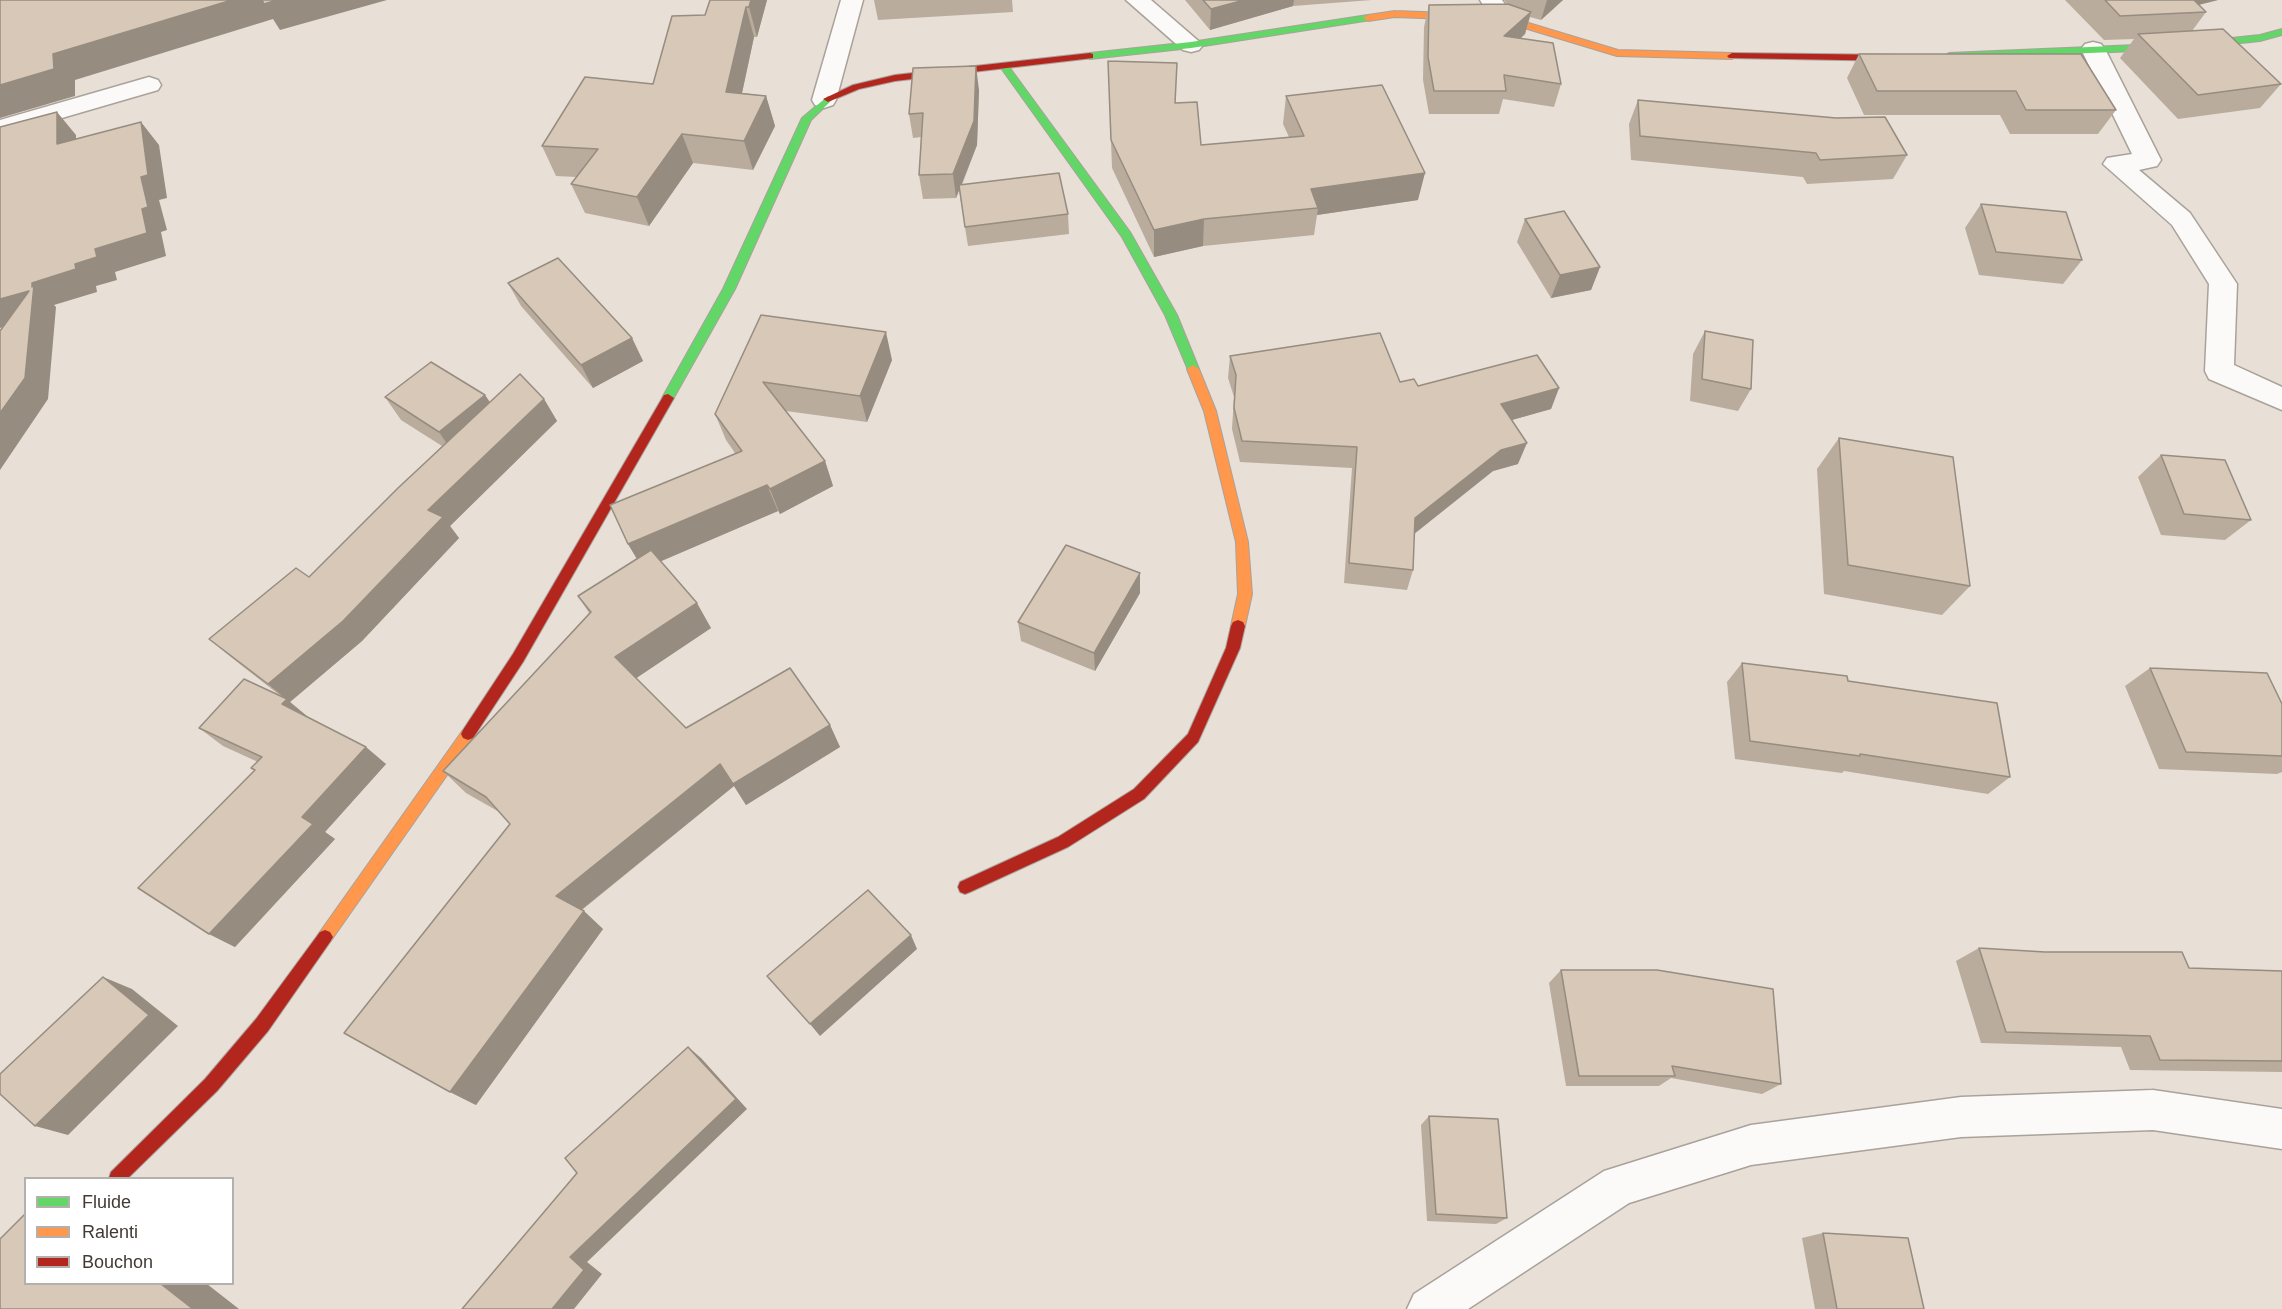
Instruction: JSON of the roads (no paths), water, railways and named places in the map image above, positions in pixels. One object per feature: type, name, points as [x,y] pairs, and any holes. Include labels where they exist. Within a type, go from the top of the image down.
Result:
[{"type":"street","points":[[824,100],[852,0]]},
{"type":"street","points":[[1137,0],[1191,45]]},
{"type":"street","points":[[119,1177],[211,1085],[262,1025],[480,718],[518,658],[704,335],[729,289],[807,118],[824,100],[856,87],[895,78],[1191,45],[1395,14],[1496,9],[1617,53],[1911,58]]},
{"type":"street","points":[[1934,57],[2183,45],[2260,38],[2282,32]]},
{"type":"street","points":[[2093,49],[2148,160],[2116,164],[2181,219],[2223,284],[2219,371],[2282,399]]},
{"type":"street","points":[[965,887],[1063,842],[1139,794],[1192,738],[1233,648],[1245,594],[1242,542],[1210,411],[1171,315],[1126,236],[1004,66]]},
{"type":"street","points":[[0,128],[149,85]]},
{"type":"street","points":[[1429,1309],[1618,1186],[1751,1145],[1961,1117],[2153,1110],[2282,1130]]}]
